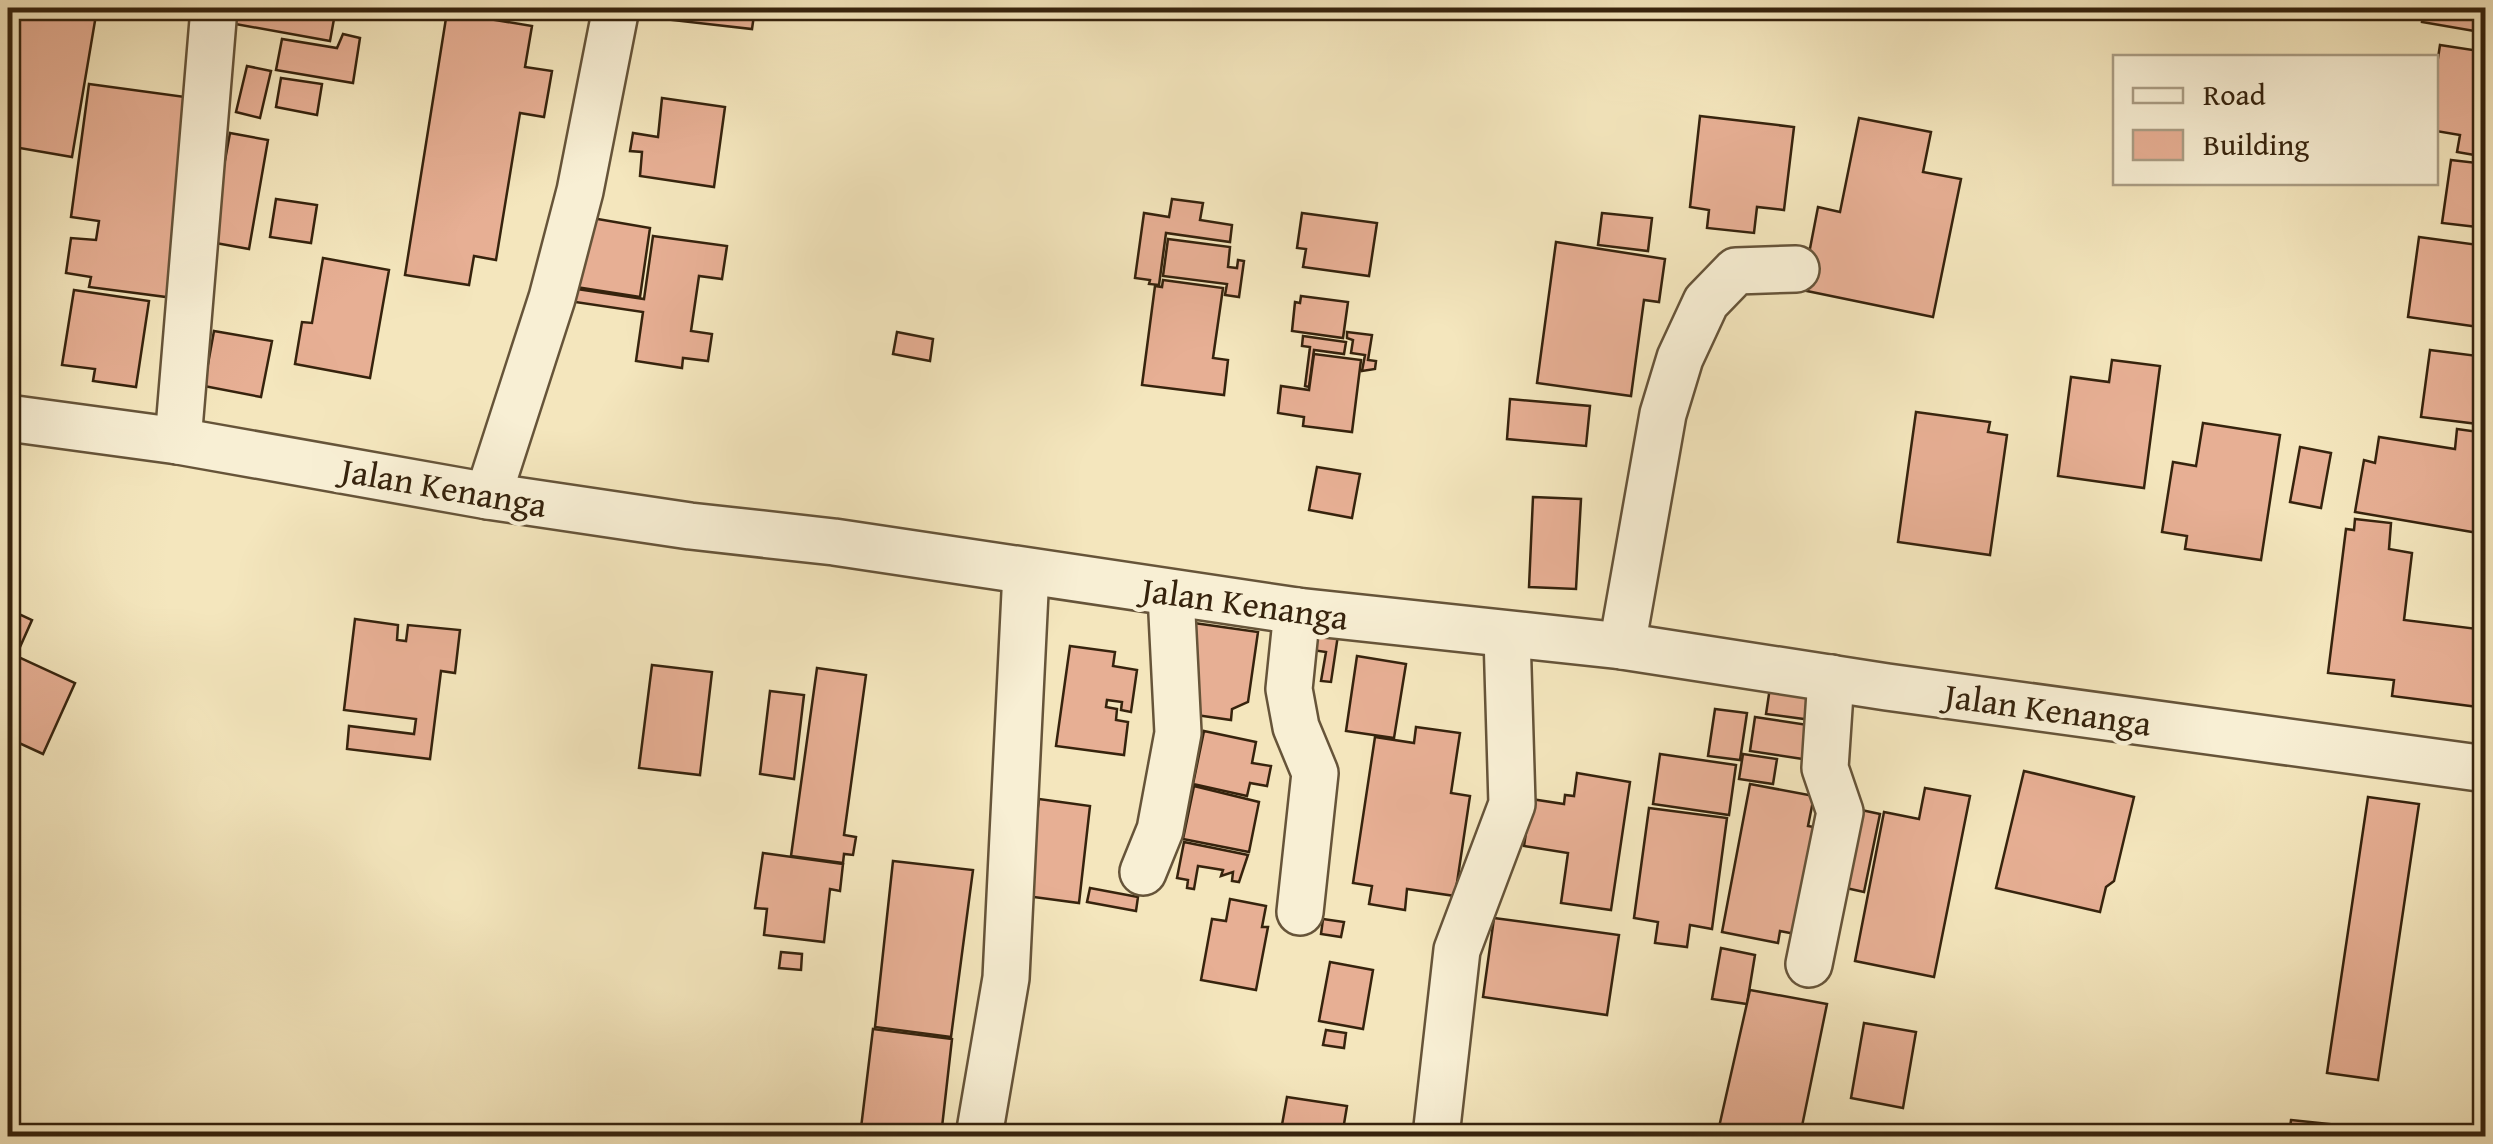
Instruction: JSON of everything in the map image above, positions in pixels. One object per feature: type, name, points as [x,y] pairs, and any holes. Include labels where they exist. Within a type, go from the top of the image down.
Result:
[{"type":"street","points":[[178,441],[214,8]]},
{"type":"street","points":[[488,496],[552,298],[580,191],[616,8]]},
{"type":"street","points":[[1622,646],[1663,414],[1680,358],[1706,302],[1736,271],[1796,270]]},
{"type":"street","name":"Jalan Kenanga","points":[[8,418],[178,441],[488,496],[690,526],[834,542],[1297,611],[1622,646],[2486,769]]},
{"type":"street","points":[[980,1136],[1006,978],[1026,572]]},
{"type":"street","points":[[1143,872],[1160,830],[1178,733],[1171,594]]},
{"type":"street","points":[[1297,611],[1289,690],[1296,726],[1315,772],[1300,912]]},
{"type":"street","points":[[1436,1136],[1457,950],[1512,804],[1507,636]]},
{"type":"street","points":[[1810,964],[1840,812],[1825,768],[1831,678]]},
{"type":"building","points":[[8,8],[97,9],[72,157],[8,146]]},
{"type":"building","points":[[222,8],[336,8],[330,41],[219,21]]},
{"type":"building","points":[[664,8],[755,8],[752,29],[663,19]]},
{"type":"building","points":[[2424,8],[2486,8],[2486,33],[2422,22]]},
{"type":"building","points":[[447,12],[532,26],[525,67],[552,71],[544,117],[520,113],[496,260],[474,256],[469,285],[405,275]]},
{"type":"building","points":[[343,34],[360,38],[353,83],[276,70],[282,39],[337,48]]},
{"type":"building","points":[[2440,45],[2486,52],[2486,157],[2457,152],[2460,135],[2438,131]]},
{"type":"building","points":[[247,66],[271,71],[260,118],[236,112]]},
{"type":"building","points":[[281,78],[322,84],[317,115],[276,107]]},
{"type":"building","points":[[89,84],[200,99],[174,298],[89,287],[91,277],[66,273],[71,238],[96,240],[99,221],[71,217]]},
{"type":"building","points":[[662,98],[725,107],[714,187],[640,176],[642,152],[630,151],[633,133],[658,137]]},
{"type":"building","points":[[1700,116],[1794,127],[1784,210],[1757,207],[1754,233],[1707,228],[1709,210],[1690,207]]},
{"type":"building","points":[[1859,118],[1931,132],[1923,172],[1961,179],[1933,317],[1802,290],[1818,207],[1840,212]]},
{"type":"building","points":[[230,133],[268,140],[249,249],[210,242]]},
{"type":"building","points":[[2451,160],[2486,164],[2486,228],[2442,223]]},
{"type":"building","points":[[276,199],[317,205],[311,243],[270,237]]},
{"type":"building","points":[[1172,199],[1203,203],[1200,220],[1232,225],[1230,242],[1166,233],[1159,285],[1149,284],[1150,280],[1135,278],[1144,213],[1169,217]]},
{"type":"building","points":[[1302,213],[1377,223],[1369,276],[1303,267],[1306,249],[1297,248]]},
{"type":"building","points":[[1602,213],[1652,218],[1648,251],[1598,245]]},
{"type":"building","points":[[586,217],[650,228],[640,297],[576,287]]},
{"type":"building","points":[[653,236],[727,246],[722,279],[699,276],[691,331],[712,334],[708,361],[683,358],[682,368],[636,361],[643,312],[555,299],[557,286],[644,299]]},
{"type":"building","points":[[2419,237],[2486,246],[2486,328],[2408,317]]},
{"type":"building","points":[[1168,239],[1230,247],[1228,267],[1237,268],[1238,260],[1244,261],[1239,297],[1225,295],[1227,284],[1163,276]]},
{"type":"building","points":[[1556,242],[1665,259],[1659,302],[1644,300],[1631,396],[1537,383]]},
{"type":"building","points":[[323,258],[389,270],[370,378],[295,364],[302,322],[312,323]]},
{"type":"building","points":[[1163,280],[1223,288],[1213,358],[1228,360],[1224,395],[1142,385],[1155,286],[1162,287]]},
{"type":"building","points":[[74,290],[149,301],[136,387],[93,381],[95,369],[62,365]]},
{"type":"building","points":[[1301,296],[1348,302],[1343,338],[1292,331],[1295,302],[1300,303]]},
{"type":"building","points":[[214,331],[272,341],[261,397],[204,386]]},
{"type":"building","points":[[897,332],[933,339],[930,361],[893,354]]},
{"type":"building","points":[[1347,332],[1372,335],[1368,360],[1376,361],[1375,369],[1362,371],[1365,355],[1351,353],[1353,340],[1347,338]]},
{"type":"building","points":[[1303,336],[1346,342],[1344,354],[1314,350],[1309,387],[1305,386],[1310,347],[1302,346]]},
{"type":"building","points":[[2430,350],[2486,357],[2486,425],[2421,417]]},
{"type":"building","points":[[1314,354],[1361,360],[1352,432],[1303,426],[1304,417],[1278,413],[1281,386],[1309,390]]},
{"type":"building","points":[[2112,360],[2160,366],[2144,488],[2058,476],[2071,377],[2109,382]]},
{"type":"building","points":[[1510,399],[1590,406],[1586,446],[1507,439]]},
{"type":"building","points":[[1916,412],[1990,422],[1988,432],[2007,435],[1990,555],[1898,542]]},
{"type":"building","points":[[2203,423],[2280,435],[2261,560],[2185,549],[2187,536],[2162,532],[2173,462],[2196,466]]},
{"type":"building","points":[[2457,429],[2486,433],[2486,487],[2478,533],[2355,512],[2364,460],[2375,463],[2379,437],[2455,449]]},
{"type":"building","points":[[2300,447],[2331,453],[2321,508],[2290,502]]},
{"type":"building","points":[[1317,467],[1360,474],[1352,518],[1309,510]]},
{"type":"building","points":[[1533,497],[1581,499],[1576,589],[1529,587]]},
{"type":"building","points":[[2355,519],[2391,523],[2389,549],[2412,553],[2404,620],[2486,630],[2486,708],[2392,696],[2394,680],[2328,673],[2346,529],[2354,530]]},
{"type":"building","points":[[8,609],[32,620],[16,656],[75,683],[43,754],[8,738]]},
{"type":"building","points":[[355,619],[398,625],[397,640],[406,641],[408,625],[460,630],[455,673],[441,671],[430,759],[347,749],[349,726],[414,734],[416,719],[344,710]]},
{"type":"building","points":[[1194,623],[1258,632],[1248,702],[1232,709],[1231,720],[1182,713]]},
{"type":"building","points":[[1314,632],[1338,635],[1331,682],[1321,681],[1326,652],[1312,650]]},
{"type":"building","points":[[1070,646],[1115,652],[1113,666],[1137,670],[1131,712],[1121,710],[1122,702],[1107,700],[1106,707],[1117,709],[1116,720],[1128,722],[1124,755],[1056,746]]},
{"type":"building","points":[[1357,656],[1406,664],[1394,738],[1346,731]]},
{"type":"building","points":[[652,665],[712,672],[700,775],[639,768]]},
{"type":"building","points":[[817,668],[866,675],[844,835],[856,837],[853,855],[844,854],[843,863],[791,856]]},
{"type":"building","points":[[1771,681],[1823,688],[1819,721],[1766,714]]},
{"type":"building","points":[[770,691],[804,695],[794,779],[760,774]]},
{"type":"building","points":[[1715,709],[1747,713],[1740,760],[1708,756]]},
{"type":"building","points":[[1755,717],[1821,727],[1816,761],[1750,751]]},
{"type":"building","points":[[1416,727],[1460,733],[1451,793],[1470,796],[1455,896],[1407,889],[1405,910],[1369,904],[1372,886],[1353,883],[1375,737],[1414,743]]},
{"type":"building","points":[[1204,731],[1256,742],[1252,763],[1271,766],[1267,786],[1250,783],[1247,796],[1193,784]]},
{"type":"building","points":[[1660,754],[1736,765],[1729,815],[1653,804]]},
{"type":"building","points":[[1743,754],[1777,759],[1773,784],[1739,779]]},
{"type":"building","points":[[2024,771],[2134,797],[2114,881],[2106,887],[2100,912],[1996,888]]},
{"type":"building","points":[[1577,773],[1630,782],[1611,910],[1561,903],[1568,853],[1524,846],[1531,799],[1564,804],[1565,795],[1574,796]]},
{"type":"building","points":[[1750,784],[1814,796],[1808,826],[1825,829],[1805,936],[1780,931],[1778,943],[1722,932]]},
{"type":"building","points":[[1194,786],[1259,802],[1249,852],[1183,839]]},
{"type":"building","points":[[1925,788],[1970,796],[1934,977],[1855,961],[1884,812],[1919,819]]},
{"type":"building","points":[[2368,797],[2419,804],[2378,1080],[2327,1073]]},
{"type":"building","points":[[1039,799],[1090,806],[1079,903],[1026,896]]},
{"type":"building","points":[[1649,808],[1727,818],[1712,929],[1690,925],[1687,947],[1655,943],[1658,922],[1634,918]]},
{"type":"building","points":[[1852,808],[1880,814],[1864,892],[1837,886]]},
{"type":"building","points":[[1184,842],[1248,855],[1239,882],[1232,881],[1233,872],[1221,876],[1223,870],[1198,866],[1194,889],[1187,888],[1188,880],[1177,878]]},
{"type":"building","points":[[763,853],[843,864],[840,891],[830,889],[824,942],[764,935],[767,909],[755,908]]},
{"type":"building","points":[[893,861],[973,870],[951,1037],[875,1027]]},
{"type":"building","points":[[1090,888],[1138,897],[1136,911],[1087,902]]},
{"type":"building","points":[[1230,899],[1266,906],[1262,927],[1268,927],[1256,990],[1201,980],[1212,919],[1226,921]]},
{"type":"building","points":[[1494,918],[1619,935],[1607,1015],[1483,997]]},
{"type":"building","points":[[1323,919],[1344,922],[1341,937],[1321,934]]},
{"type":"building","points":[[1721,948],[1755,955],[1747,1004],[1712,999]]},
{"type":"building","points":[[781,952],[802,954],[801,970],[779,968]]},
{"type":"building","points":[[1330,962],[1373,970],[1363,1029],[1319,1021]]},
{"type":"building","points":[[1750,990],[1827,1004],[1800,1136],[1717,1136]]},
{"type":"building","points":[[1864,1023],[1916,1032],[1903,1108],[1851,1098]]},
{"type":"building","points":[[873,1029],[952,1039],[941,1136],[860,1136]]},
{"type":"building","points":[[1326,1030],[1346,1033],[1344,1048],[1323,1045]]},
{"type":"building","points":[[1287,1097],[1347,1106],[1342,1136],[1280,1136]]},
{"type":"building","points":[[2291,1120],[2349,1126],[2348,1136],[2289,1136]]}]
